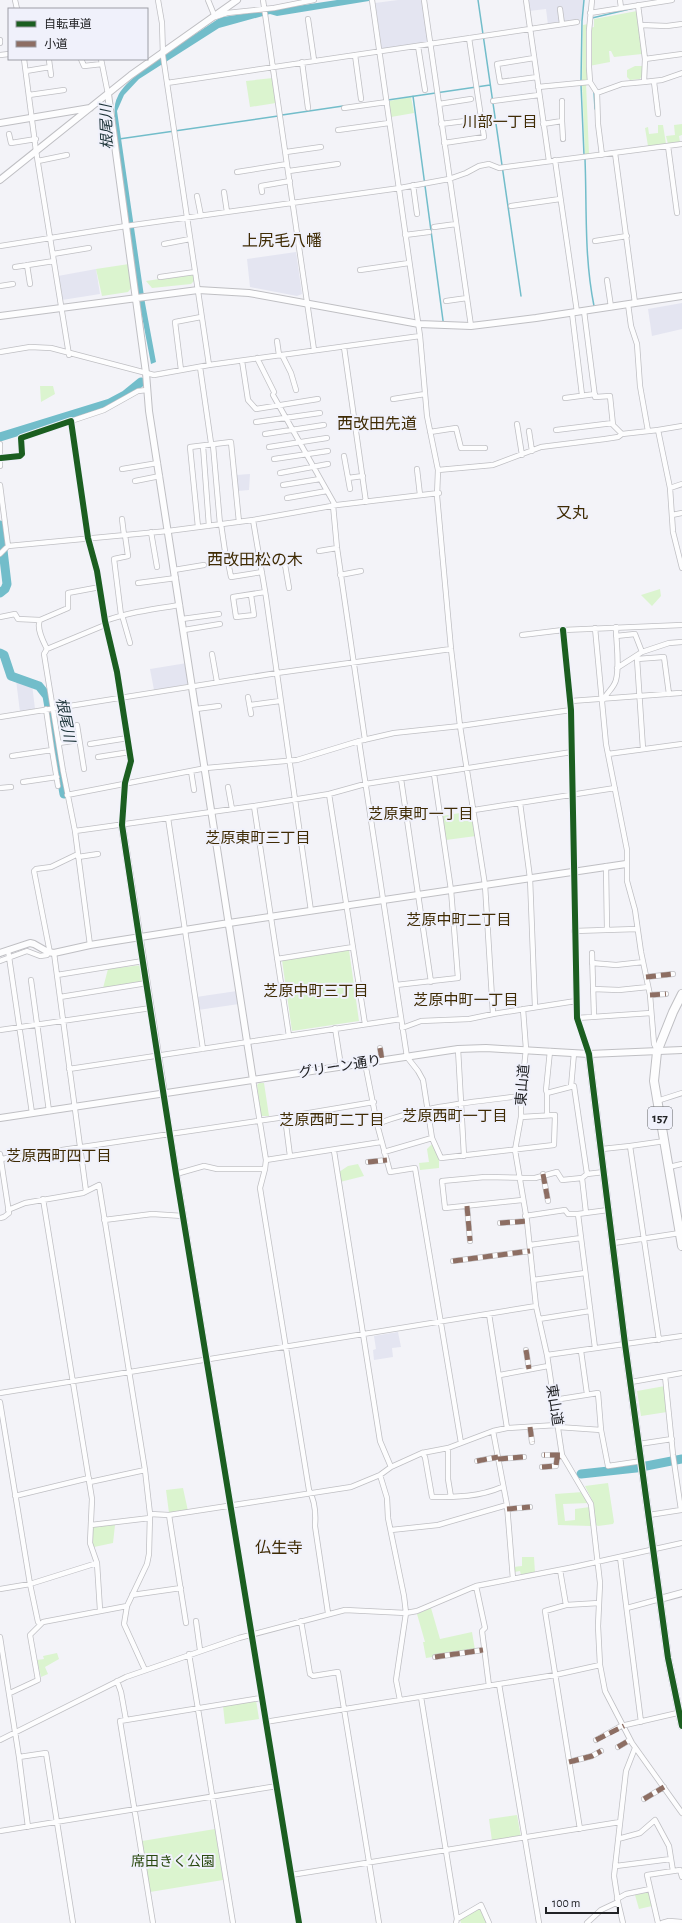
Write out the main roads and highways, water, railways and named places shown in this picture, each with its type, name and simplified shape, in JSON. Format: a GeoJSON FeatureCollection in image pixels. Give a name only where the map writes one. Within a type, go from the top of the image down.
{"type":"FeatureCollection","features":[{"type":"Feature","properties":{"kind":"highway","name":"157"},"geometry":{"type":"LineString","coordinates":[[682,994],[657,1052],[654,1081],[680,1222],[682,1246]]}},
{"type":"Feature","properties":{"kind":"water"},"geometry":{"type":"Polygon","coordinates":[[[337,0],[375,0],[277,16],[270,14],[219,28],[139,79],[124,95],[117,111],[145,303],[156,362],[151,364],[140,306],[115,124],[116,99],[124,87],[148,66],[218,19],[337,0]]]}},
{"type":"Feature","properties":{"kind":"waterway"},"geometry":{"type":"LineString","coordinates":[[478,0],[521,296]]}},
{"type":"Feature","properties":{"kind":"waterway"},"geometry":{"type":"LineString","coordinates":[[581,81],[582,21],[584,0]]}},
{"type":"Feature","properties":{"kind":"waterway"},"geometry":{"type":"LineString","coordinates":[[592,18],[634,8]]}},
{"type":"Feature","properties":{"kind":"waterway"},"geometry":{"type":"LineString","coordinates":[[381,101],[490,85]]}},
{"type":"Feature","properties":{"kind":"waterway"},"geometry":{"type":"LineString","coordinates":[[581,85],[584,155]]}},
{"type":"Feature","properties":{"kind":"waterway"},"geometry":{"type":"LineString","coordinates":[[594,92],[595,109]]}},
{"type":"Feature","properties":{"kind":"waterway"},"geometry":{"type":"LineString","coordinates":[[413,96],[444,328]]}},
{"type":"Feature","properties":{"kind":"waterway"},"geometry":{"type":"LineString","coordinates":[[282,115],[343,106]]}},
{"type":"Feature","properties":{"kind":"waterway"},"geometry":{"type":"LineString","coordinates":[[119,139],[278,116]]}},
{"type":"Feature","properties":{"kind":"waterway"},"geometry":{"type":"LineString","coordinates":[[585,159],[587,251],[594,306]]}},
{"type":"Feature","properties":{"kind":"waterway","name":"根尾川"},"geometry":{"type":"LineString","coordinates":[[0,437],[110,403],[125,395],[141,382]]}},
{"type":"Feature","properties":{"kind":"waterway","name":"根尾川"},"geometry":{"type":"LineString","coordinates":[[0,525],[7,584],[5,589],[0,593]]}},
{"type":"Feature","properties":{"kind":"waterway","name":"根尾川"},"geometry":{"type":"LineString","coordinates":[[0,653],[4,655],[11,676],[39,686],[47,696],[64,794]]}},
{"type":"Feature","properties":{"kind":"waterway"},"geometry":{"type":"LineString","coordinates":[[581,1474],[636,1468],[682,1459]]}},
{"type":"Feature","properties":{"kind":"district","name":"川部一丁目"},"geometry":{"type":"Point","coordinates":[500,122]}},
{"type":"Feature","properties":{"kind":"district","name":"上尻毛八幡"},"geometry":{"type":"Point","coordinates":[282,241]}},
{"type":"Feature","properties":{"kind":"district","name":"西改田先道"},"geometry":{"type":"Point","coordinates":[377,424]}},
{"type":"Feature","properties":{"kind":"district","name":"又丸"},"geometry":{"type":"Point","coordinates":[572,513]}},
{"type":"Feature","properties":{"kind":"district","name":"西改田松の木"},"geometry":{"type":"Point","coordinates":[255,560]}},
{"type":"Feature","properties":{"kind":"district","name":"芝原東町一丁目"},"geometry":{"type":"Point","coordinates":[421,814]}},
{"type":"Feature","properties":{"kind":"district","name":"芝原東町三丁目"},"geometry":{"type":"Point","coordinates":[258,838]}},
{"type":"Feature","properties":{"kind":"district","name":"芝原中町二丁目"},"geometry":{"type":"Point","coordinates":[459,920]}},
{"type":"Feature","properties":{"kind":"district","name":"芝原中町三丁目"},"geometry":{"type":"Point","coordinates":[316,991]}},
{"type":"Feature","properties":{"kind":"district","name":"芝原中町一丁目"},"geometry":{"type":"Point","coordinates":[466,1000]}},
{"type":"Feature","properties":{"kind":"district","name":"芝原西町一丁目"},"geometry":{"type":"Point","coordinates":[455,1116]}},
{"type":"Feature","properties":{"kind":"district","name":"芝原西町二丁目"},"geometry":{"type":"Point","coordinates":[332,1120]}},
{"type":"Feature","properties":{"kind":"district","name":"芝原西町四丁目"},"geometry":{"type":"Point","coordinates":[59,1156]}},
{"type":"Feature","properties":{"kind":"district","name":"仏生寺"},"geometry":{"type":"Point","coordinates":[279,1548]}},
{"type":"Feature","properties":{"kind":"park label","name":"席田きく公園"},"geometry":{"type":"Point","coordinates":[173,1862]}}]}
